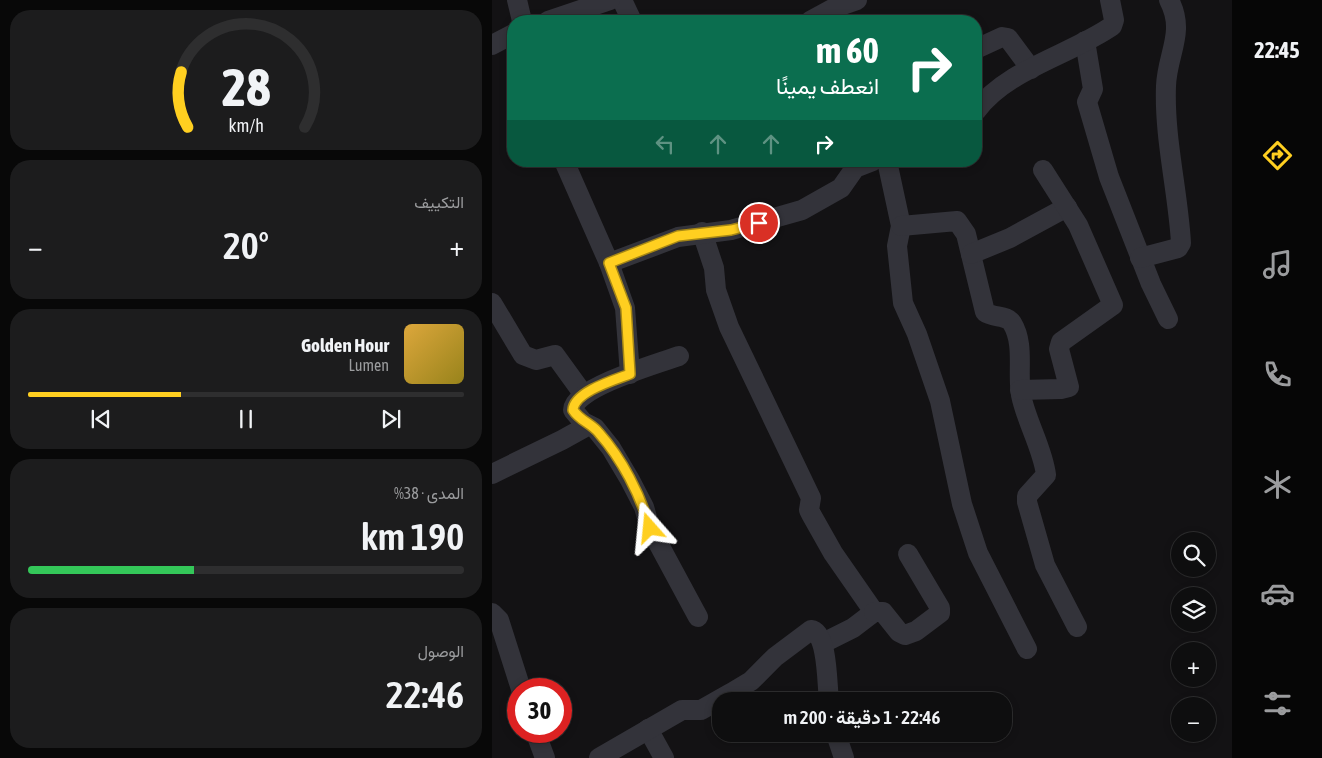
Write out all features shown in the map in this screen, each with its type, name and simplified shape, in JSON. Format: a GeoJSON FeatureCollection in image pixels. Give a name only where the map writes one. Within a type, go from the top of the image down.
{"type":"FeatureCollection","features":[{"type":"Feature","properties":{"kind":"street"},"geometry":{"type":"LineString","coordinates":[[517,0],[521,15]]}},
{"type":"Feature","properties":{"kind":"street"},"geometry":{"type":"LineString","coordinates":[[566,15],[610,0]]}},
{"type":"Feature","properties":{"kind":"street"},"geometry":{"type":"LineString","coordinates":[[622,0],[629,15]]}},
{"type":"Feature","properties":{"kind":"street"},"geometry":{"type":"LineString","coordinates":[[982,105],[990,96],[1031,69],[1114,24],[1110,0]]}},
{"type":"Feature","properties":{"kind":"street"},"geometry":{"type":"LineString","coordinates":[[1140,258],[1178,248],[1181,243],[1166,85],[1177,29],[1176,17],[1168,0]]}},
{"type":"Feature","properties":{"kind":"street"},"geometry":{"type":"LineString","coordinates":[[825,15],[844,7]]}},
{"type":"Feature","properties":{"kind":"street"},"geometry":{"type":"LineString","coordinates":[[492,45],[507,37]]}},
{"type":"Feature","properties":{"kind":"street"},"geometry":{"type":"LineString","coordinates":[[982,46],[1002,37],[1008,38],[1031,69]]}},
{"type":"Feature","properties":{"kind":"street"},"geometry":{"type":"LineString","coordinates":[[1085,41],[1093,89],[1087,102],[1109,177],[1140,258],[1168,319]]}},
{"type":"Feature","properties":{"kind":"street"},"geometry":{"type":"LineString","coordinates":[[567,167],[609,263],[626,308],[630,374]]}},
{"type":"Feature","properties":{"kind":"street"},"geometry":{"type":"LineString","coordinates":[[609,263],[678,236],[731,230],[802,210],[841,188],[854,168],[861,167]]}},
{"type":"Feature","properties":{"kind":"street"},"geometry":{"type":"LineString","coordinates":[[888,167],[901,226],[898,246],[903,303],[917,334],[940,401],[962,504],[978,553],[1027,649]]}},
{"type":"Feature","properties":{"kind":"street"},"geometry":{"type":"LineString","coordinates":[[1020,390],[1061,389],[1068,387],[1059,349],[1061,342],[1113,305],[1078,225],[1043,170]]}},
{"type":"Feature","properties":{"kind":"street"},"geometry":{"type":"LineString","coordinates":[[971,254],[1010,238],[1067,207]]}},
{"type":"Feature","properties":{"kind":"street"},"geometry":{"type":"LineString","coordinates":[[901,226],[957,221],[966,234],[985,312],[1012,321],[1018,337],[1020,390],[1046,475],[1027,496],[1027,502],[1045,565],[1077,627]]}},
{"type":"Feature","properties":{"kind":"street"},"geometry":{"type":"LineString","coordinates":[[702,232],[714,268],[716,290],[729,327],[811,498],[809,510],[832,553],[874,612]]}},
{"type":"Feature","properties":{"kind":"street"},"geometry":{"type":"LineString","coordinates":[[492,303],[523,355],[536,360],[556,355],[584,395]]}},
{"type":"Feature","properties":{"kind":"street"},"geometry":{"type":"LineString","coordinates":[[679,356],[607,382],[575,402],[573,410],[578,417],[595,428],[611,448],[630,480],[644,508],[650,528],[698,617]]}},
{"type":"Feature","properties":{"kind":"street"},"geometry":{"type":"LineString","coordinates":[[492,474],[589,425]]}},
{"type":"Feature","properties":{"kind":"street"},"geometry":{"type":"LineString","coordinates":[[824,643],[853,628],[874,612],[883,612],[899,632],[905,635],[916,631],[940,613],[940,608],[908,554]]}},
{"type":"Feature","properties":{"kind":"street"},"geometry":{"type":"LineString","coordinates":[[492,613],[499,620],[517,678]]}},
{"type":"Feature","properties":{"kind":"street"},"geometry":{"type":"LineString","coordinates":[[599,758],[682,710],[701,710],[738,689],[751,680],[775,657],[811,630],[818,633],[824,643],[828,692]]}},
{"type":"Feature","properties":{"kind":"street"},"geometry":{"type":"LineString","coordinates":[[648,729],[664,758]]}},
{"type":"Feature","properties":{"kind":"street"},"geometry":{"type":"LineString","coordinates":[[838,742],[842,757]]}},
{"type":"Feature","properties":{"kind":"street"},"geometry":{"type":"LineString","coordinates":[[539,743],[545,758]]}},
{"type":"Feature","properties":{"kind":"route"},"geometry":{"type":"LineString","coordinates":[[650,528],[644,508],[611,448],[595,428],[584,422],[573,410],[575,402],[584,395],[607,382],[630,374],[626,339],[626,308],[609,263],[678,236],[731,230],[759,223]]}}]}
